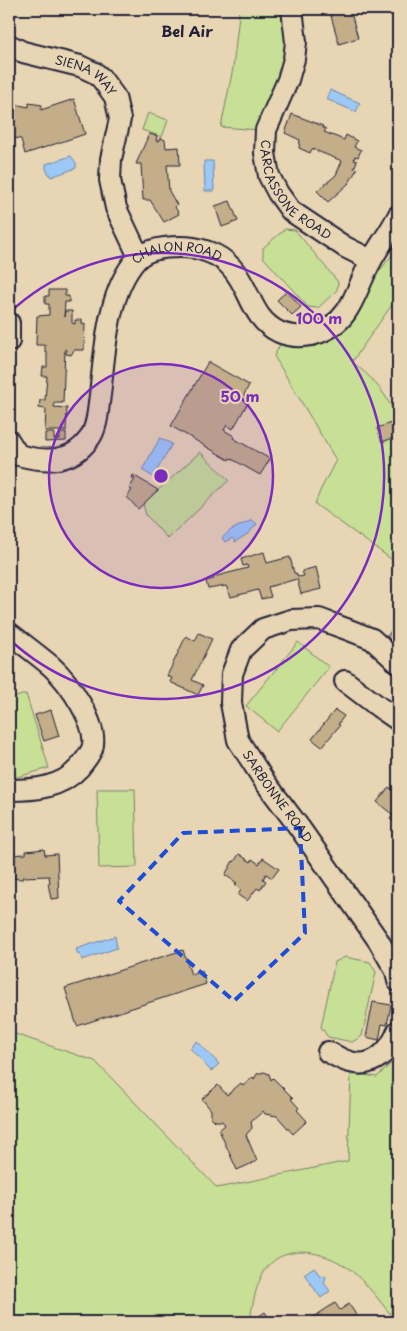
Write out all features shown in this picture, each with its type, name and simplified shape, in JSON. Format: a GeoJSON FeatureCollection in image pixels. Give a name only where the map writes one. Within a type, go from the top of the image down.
{"type":"FeatureCollection","features":[{"type":"Feature","properties":{"kind":"street","name":"CARCASSONE ROAD"},"geometry":{"type":"LineString","coordinates":[[292,9],[296,42],[294,59],[288,80],[266,130],[265,153],[269,176],[278,194],[291,210],[345,247],[371,260]]}},
{"type":"Feature","properties":{"kind":"street","name":"SIENA WAY"},"geometry":{"type":"LineString","coordinates":[[9,45],[23,52],[80,66],[95,73],[101,78],[114,97],[120,120],[111,158],[110,180],[116,208],[139,257]]}},
{"type":"Feature","properties":{"kind":"street","name":"CHALON ROAD"},"geometry":{"type":"LineString","coordinates":[[12,452],[39,460],[61,459],[78,451],[90,438],[97,417],[109,318],[126,273],[139,257],[162,247],[192,247],[214,254],[231,266],[259,316],[269,327],[285,334],[302,337],[319,333],[335,326],[347,312],[371,260],[398,216]]}},
{"type":"Feature","properties":{"kind":"street"},"geometry":{"type":"LineString","coordinates":[[9,323],[9,341]]}},
{"type":"Feature","properties":{"kind":"street","name":"SARBONNE ROAD"},"geometry":{"type":"LineString","coordinates":[[398,663],[372,639],[319,619],[291,620],[263,629],[241,650],[232,674],[232,703],[238,740],[265,782],[378,940],[396,971],[398,981]]}},
{"type":"Feature","properties":{"kind":"street"},"geometry":{"type":"LineString","coordinates":[[9,634],[53,667],[70,687],[85,710],[93,733],[93,748],[75,773],[53,786],[32,790],[9,790]]}},
{"type":"Feature","properties":{"kind":"street"},"geometry":{"type":"LineString","coordinates":[[345,680],[398,720]]}},
{"type":"Feature","properties":{"kind":"street"},"geometry":{"type":"LineString","coordinates":[[328,1052],[350,1063],[365,1064],[380,1058],[393,1043],[398,1031]]}},
{"type":"Feature","properties":{"kind":"highlighted area"},"geometry":{"type":"Polygon","coordinates":[[[300,828],[305,933],[234,1001],[119,901],[183,833],[300,828]]]}},
{"type":"Feature","properties":{"kind":"green space"},"geometry":{"type":"Polygon","coordinates":[[[238,9],[288,9],[285,39],[287,56],[260,130],[221,127],[233,68],[239,15],[238,9]]]}},
{"type":"Feature","properties":{"kind":"green space"},"geometry":{"type":"Polygon","coordinates":[[[148,113],[168,120],[162,137],[142,130],[148,113]]]}},
{"type":"Feature","properties":{"kind":"green space"},"geometry":{"type":"Polygon","coordinates":[[[285,229],[295,230],[338,282],[337,290],[318,308],[308,307],[263,257],[263,248],[285,229]]]}},
{"type":"Feature","properties":{"kind":"green space"},"geometry":{"type":"Polygon","coordinates":[[[398,247],[398,296],[352,362],[379,388],[398,420],[398,564],[315,504],[336,460],[274,356],[285,335],[314,342],[366,289],[398,247]]]}},
{"type":"Feature","properties":{"kind":"green space"},"geometry":{"type":"Polygon","coordinates":[[[200,452],[229,480],[168,539],[146,515],[143,504],[200,452]]]}},
{"type":"Feature","properties":{"kind":"green space"},"geometry":{"type":"Polygon","coordinates":[[[298,642],[329,667],[277,731],[246,706],[298,642]]]}},
{"type":"Feature","properties":{"kind":"green space"},"geometry":{"type":"Polygon","coordinates":[[[26,694],[49,768],[10,779],[9,699],[26,694]]]}},
{"type":"Feature","properties":{"kind":"green space"},"geometry":{"type":"Polygon","coordinates":[[[97,789],[135,789],[137,867],[99,868],[97,789]]]}},
{"type":"Feature","properties":{"kind":"green space"},"geometry":{"type":"Polygon","coordinates":[[[345,957],[370,962],[376,972],[362,1036],[352,1042],[328,1037],[321,1027],[335,962],[345,957]]]}},
{"type":"Feature","properties":{"kind":"green space"},"geometry":{"type":"Polygon","coordinates":[[[9,1032],[95,1061],[217,1188],[348,1161],[351,1073],[377,1077],[398,1057],[398,1322],[352,1271],[334,1260],[312,1253],[301,1252],[279,1257],[262,1274],[251,1314],[257,1322],[9,1322],[9,1032]]]}},
{"type":"Feature","properties":{"kind":"water"},"geometry":{"type":"Polygon","coordinates":[[[330,90],[360,103],[356,112],[326,99],[330,90]]]}},
{"type":"Feature","properties":{"kind":"water"},"geometry":{"type":"Polygon","coordinates":[[[71,156],[76,163],[76,168],[51,177],[46,169],[46,164],[71,156]]]}},
{"type":"Feature","properties":{"kind":"water"},"geometry":{"type":"Polygon","coordinates":[[[204,161],[213,161],[214,191],[205,191],[204,161]]]}},
{"type":"Feature","properties":{"kind":"water"},"geometry":{"type":"Polygon","coordinates":[[[160,438],[172,444],[153,477],[142,470],[160,438]]]}},
{"type":"Feature","properties":{"kind":"water"},"geometry":{"type":"Polygon","coordinates":[[[252,520],[257,524],[249,533],[235,542],[233,538],[225,542],[222,538],[231,530],[252,520]]]}},
{"type":"Feature","properties":{"kind":"water"},"geometry":{"type":"Polygon","coordinates":[[[115,936],[117,948],[82,960],[80,954],[78,955],[76,949],[115,936]]]}},
{"type":"Feature","properties":{"kind":"water"},"geometry":{"type":"Polygon","coordinates":[[[197,1041],[219,1064],[211,1071],[190,1048],[197,1041]]]}},
{"type":"Feature","properties":{"kind":"water"},"geometry":{"type":"Polygon","coordinates":[[[314,1267],[320,1276],[326,1277],[324,1283],[330,1291],[321,1298],[304,1274],[314,1267]]]}},
{"type":"Feature","properties":{"kind":"building"},"geometry":{"type":"Polygon","coordinates":[[[329,9],[350,9],[358,38],[339,44],[329,9]]]}},
{"type":"Feature","properties":{"kind":"building"},"geometry":{"type":"Polygon","coordinates":[[[74,99],[85,134],[25,154],[21,139],[9,137],[9,103],[29,107],[29,103],[42,105],[41,110],[74,99]]]}},
{"type":"Feature","properties":{"kind":"building"},"geometry":{"type":"Polygon","coordinates":[[[292,114],[323,126],[326,129],[324,132],[344,140],[346,135],[357,141],[354,147],[361,150],[358,157],[355,156],[354,160],[357,161],[354,168],[357,169],[349,183],[328,202],[317,191],[336,175],[342,161],[312,149],[310,153],[299,148],[300,140],[285,133],[292,114]]]}},
{"type":"Feature","properties":{"kind":"building"},"geometry":{"type":"Polygon","coordinates":[[[149,134],[157,136],[156,141],[159,141],[161,138],[165,140],[166,148],[179,147],[180,165],[167,165],[169,191],[177,205],[175,207],[179,214],[164,222],[150,200],[143,200],[141,164],[136,164],[149,134]]]}},
{"type":"Feature","properties":{"kind":"building"},"geometry":{"type":"Polygon","coordinates":[[[230,201],[238,221],[222,227],[215,206],[230,201]]]}},
{"type":"Feature","properties":{"kind":"building"},"geometry":{"type":"Polygon","coordinates":[[[49,290],[65,290],[65,296],[69,296],[69,302],[65,302],[64,317],[65,311],[72,311],[72,323],[75,324],[75,320],[82,320],[82,324],[85,324],[84,350],[74,350],[71,355],[66,354],[65,349],[63,403],[54,403],[54,407],[67,408],[66,431],[45,431],[46,409],[39,408],[40,400],[45,400],[47,376],[42,376],[43,367],[47,367],[47,352],[45,352],[45,345],[36,345],[37,316],[49,315],[49,304],[45,304],[45,296],[49,296],[49,290]]]}},
{"type":"Feature","properties":{"kind":"building"},"geometry":{"type":"Polygon","coordinates":[[[287,291],[301,307],[292,315],[277,300],[287,291]]]}},
{"type":"Feature","properties":{"kind":"building"},"geometry":{"type":"Polygon","coordinates":[[[208,362],[249,385],[244,395],[250,399],[233,429],[227,425],[224,430],[234,436],[233,438],[270,459],[260,475],[230,458],[229,460],[171,426],[208,362]]]}},
{"type":"Feature","properties":{"kind":"building"},"geometry":{"type":"Polygon","coordinates":[[[391,423],[396,437],[382,442],[377,428],[391,423]]]}},
{"type":"Feature","properties":{"kind":"building"},"geometry":{"type":"Polygon","coordinates":[[[45,433],[54,433],[54,439],[60,439],[60,433],[66,433],[66,441],[45,442],[45,433]]]}},
{"type":"Feature","properties":{"kind":"building"},"geometry":{"type":"Polygon","coordinates":[[[133,475],[158,490],[138,509],[127,497],[132,490],[129,489],[135,479],[132,478],[133,475]]]}},
{"type":"Feature","properties":{"kind":"building"},"geometry":{"type":"Polygon","coordinates":[[[264,552],[267,563],[290,557],[294,573],[298,577],[304,576],[302,571],[316,567],[321,589],[301,594],[297,579],[268,587],[271,597],[261,599],[258,590],[231,597],[226,586],[208,589],[206,581],[214,579],[213,577],[248,568],[247,565],[243,566],[241,559],[264,552]]]}},
{"type":"Feature","properties":{"kind":"building"},"geometry":{"type":"Polygon","coordinates":[[[398,620],[398,646],[387,637],[398,620]]]}},
{"type":"Feature","properties":{"kind":"building"},"geometry":{"type":"Polygon","coordinates":[[[199,633],[212,639],[192,680],[203,685],[198,695],[170,682],[172,678],[167,676],[186,636],[195,641],[199,633]]]}},
{"type":"Feature","properties":{"kind":"building"},"geometry":{"type":"Polygon","coordinates":[[[51,710],[59,736],[44,741],[35,715],[51,710]]]}},
{"type":"Feature","properties":{"kind":"building"},"geometry":{"type":"Polygon","coordinates":[[[335,710],[344,716],[338,724],[340,725],[322,747],[312,739],[335,710]]]}},
{"type":"Feature","properties":{"kind":"building"},"geometry":{"type":"Polygon","coordinates":[[[389,787],[398,795],[398,825],[390,819],[393,815],[377,802],[389,787]]]}},
{"type":"Feature","properties":{"kind":"building"},"geometry":{"type":"Polygon","coordinates":[[[44,849],[45,855],[57,854],[59,898],[51,899],[48,883],[50,883],[49,876],[23,877],[23,879],[10,878],[9,882],[9,855],[26,854],[26,851],[44,849]]]}},
{"type":"Feature","properties":{"kind":"building"},"geometry":{"type":"Polygon","coordinates":[[[239,854],[251,862],[252,859],[259,864],[263,858],[279,869],[272,878],[266,874],[263,879],[266,881],[260,890],[257,888],[247,901],[238,895],[241,890],[235,885],[237,883],[225,875],[239,854]]]}},
{"type":"Feature","properties":{"kind":"building"},"geometry":{"type":"Polygon","coordinates":[[[183,950],[191,975],[202,971],[206,984],[77,1026],[65,988],[183,950]]]}},
{"type":"Feature","properties":{"kind":"building"},"geometry":{"type":"Polygon","coordinates":[[[373,1002],[391,1005],[387,1025],[382,1024],[379,1040],[366,1037],[373,1002]]]}},
{"type":"Feature","properties":{"kind":"building"},"geometry":{"type":"Polygon","coordinates":[[[264,1072],[269,1074],[271,1080],[273,1078],[293,1098],[291,1099],[299,1108],[297,1110],[307,1121],[293,1134],[277,1116],[265,1114],[263,1111],[251,1122],[252,1128],[246,1135],[257,1161],[237,1170],[219,1130],[225,1125],[222,1121],[215,1121],[211,1117],[211,1110],[202,1099],[218,1085],[227,1095],[241,1083],[243,1086],[253,1077],[254,1079],[257,1074],[264,1072]]]}},
{"type":"Feature","properties":{"kind":"building"},"geometry":{"type":"Polygon","coordinates":[[[335,1303],[340,1310],[349,1304],[360,1321],[364,1318],[367,1322],[306,1322],[335,1303]]]}},
{"type":"Feature","properties":{"kind":"building"},"geometry":{"type":"Polygon","coordinates":[[[265,1312],[270,1320],[263,1322],[259,1316],[265,1312]]]}},
{"type":"Feature","properties":{"kind":"district","name":"Bel Air"},"geometry":{"type":"Point","coordinates":[187,32]}}]}
